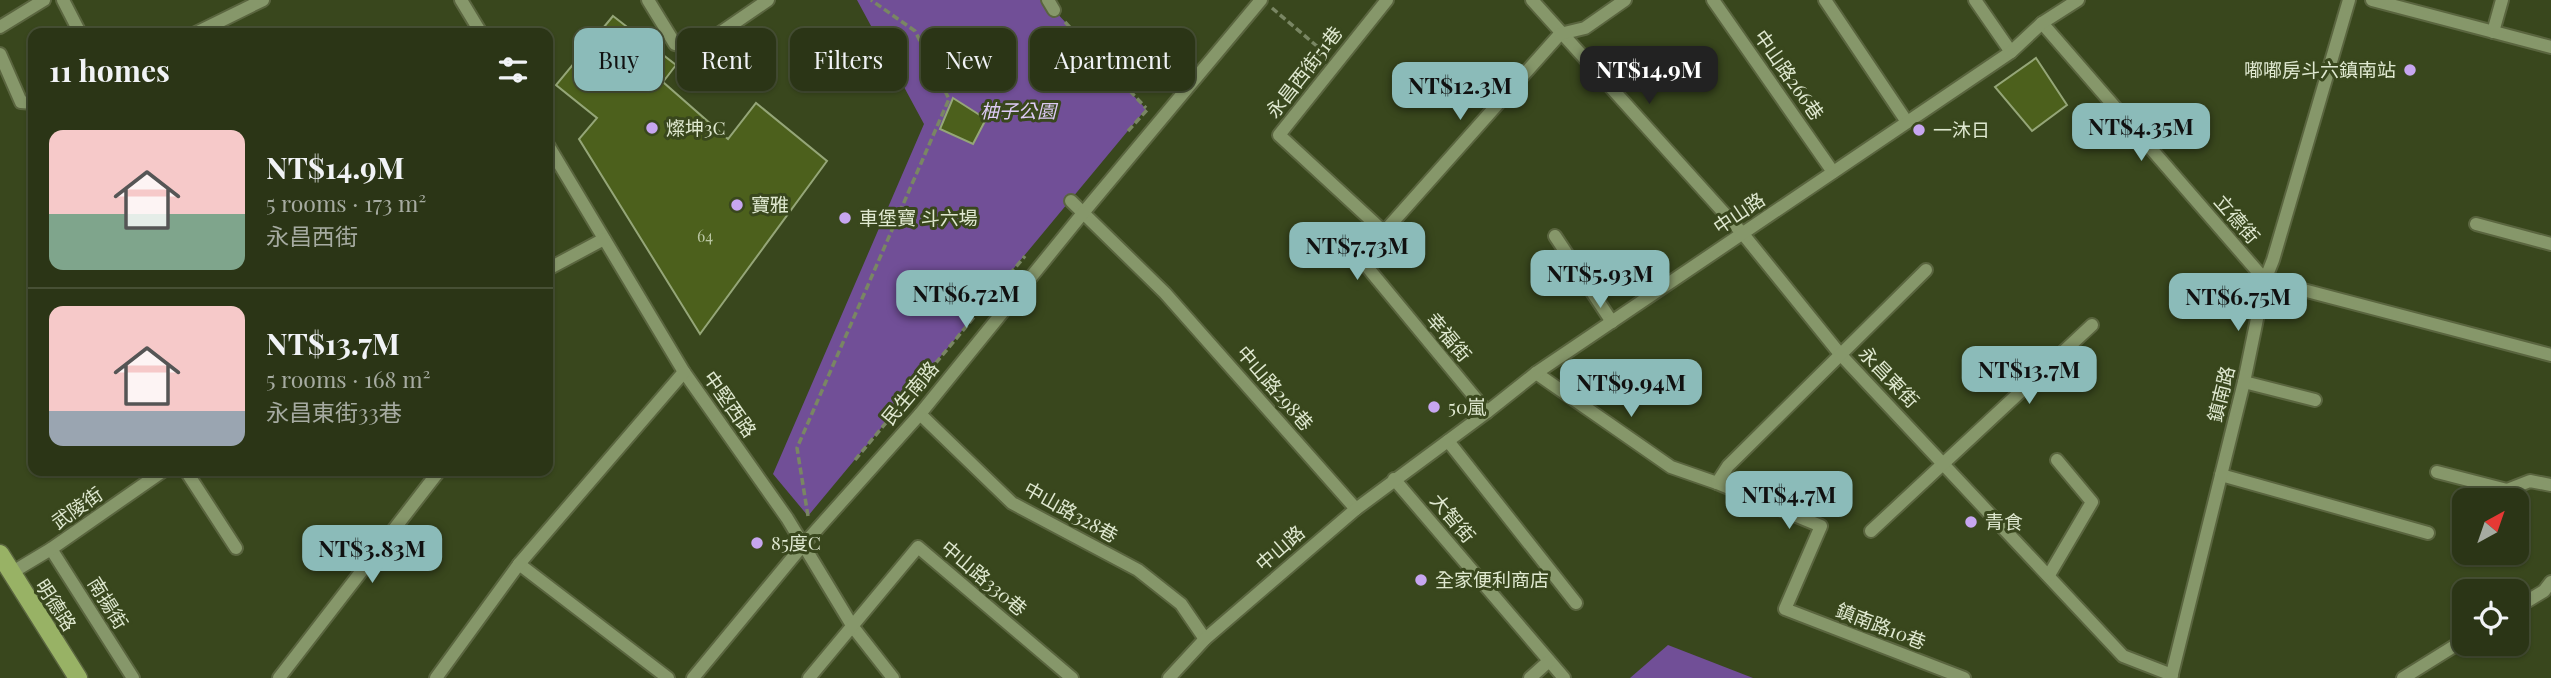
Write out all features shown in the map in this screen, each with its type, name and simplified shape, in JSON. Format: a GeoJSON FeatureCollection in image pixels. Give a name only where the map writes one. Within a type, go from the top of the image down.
{"type":"FeatureCollection","features":[{"type":"Feature","properties":{"kind":"main road","name":"明德路"},"geometry":{"type":"LineString","coordinates":[[0,554],[78,678]]}},
{"type":"Feature","properties":{"kind":"street"},"geometry":{"type":"LineString","coordinates":[[0,27],[44,0]]}},
{"type":"Feature","properties":{"kind":"street"},"geometry":{"type":"LineString","coordinates":[[63,0],[77,28]]}},
{"type":"Feature","properties":{"kind":"street"},"geometry":{"type":"LineString","coordinates":[[206,28],[263,0]]}},
{"type":"Feature","properties":{"kind":"street"},"geometry":{"type":"LineString","coordinates":[[461,0],[478,28]]}},
{"type":"Feature","properties":{"kind":"street"},"geometry":{"type":"LineString","coordinates":[[648,0],[676,44],[698,48],[768,0]]}},
{"type":"Feature","properties":{"kind":"street","name":"民生南路"},"geometry":{"type":"LineString","coordinates":[[693,678],[803,545],[920,414],[1261,0]]}},
{"type":"Feature","properties":{"kind":"street","name":"永昌西街51巷"},"geometry":{"type":"LineString","coordinates":[[1384,232],[1279,135],[1387,0]]}},
{"type":"Feature","properties":{"kind":"street","name":"永昌東街"},"geometry":{"type":"LineString","coordinates":[[1532,0],[1743,234],[1840,354],[2123,656],[2171,676]]}},
{"type":"Feature","properties":{"kind":"street"},"geometry":{"type":"LineString","coordinates":[[1384,232],[1560,34],[1585,28],[1626,0]]}},
{"type":"Feature","properties":{"kind":"street","name":"中山路266巷"},"geometry":{"type":"LineString","coordinates":[[1713,0],[1833,172]]}},
{"type":"Feature","properties":{"kind":"street"},"geometry":{"type":"LineString","coordinates":[[1825,0],[1907,122]]}},
{"type":"Feature","properties":{"kind":"street"},"geometry":{"type":"LineString","coordinates":[[1975,0],[2011,52]]}},
{"type":"Feature","properties":{"kind":"street","name":"中山路"},"geometry":{"type":"LineString","coordinates":[[1169,678],[1205,639],[1356,509],[1536,373],[2011,52],[2042,23],[2078,0]]}},
{"type":"Feature","properties":{"kind":"street","name":"鎮南路"},"geometry":{"type":"LineString","coordinates":[[2171,676],[2244,382],[2265,280],[2349,0]]}},
{"type":"Feature","properties":{"kind":"street"},"geometry":{"type":"LineString","coordinates":[[2372,0],[2551,47]]}},
{"type":"Feature","properties":{"kind":"street"},"geometry":{"type":"LineString","coordinates":[[2493,32],[2502,0]]}},
{"type":"Feature","properties":{"kind":"street","name":"立德街"},"geometry":{"type":"LineString","coordinates":[[2042,23],[2265,280]]}},
{"type":"Feature","properties":{"kind":"street"},"geometry":{"type":"LineString","coordinates":[[0,54],[21,102],[28,103]]}},
{"type":"Feature","properties":{"kind":"street","name":"中堅西路"},"geometry":{"type":"LineString","coordinates":[[553,153],[684,373],[787,518],[853,628],[893,678]]}},
{"type":"Feature","properties":{"kind":"street","name":"中山路298巷"},"geometry":{"type":"LineString","coordinates":[[1071,201],[1165,293],[1356,509]]}},
{"type":"Feature","properties":{"kind":"street"},"geometry":{"type":"LineString","coordinates":[[2476,224],[2551,244]]}},
{"type":"Feature","properties":{"kind":"street","name":"幸福街"},"geometry":{"type":"LineString","coordinates":[[1384,232],[1363,262],[1487,412]]}},
{"type":"Feature","properties":{"kind":"street"},"geometry":{"type":"LineString","coordinates":[[1555,236],[1612,322]]}},
{"type":"Feature","properties":{"kind":"street"},"geometry":{"type":"LineString","coordinates":[[553,265],[604,239]]}},
{"type":"Feature","properties":{"kind":"street"},"geometry":{"type":"LineString","coordinates":[[1536,373],[1671,467],[1717,483],[1728,466],[1926,270]]}},
{"type":"Feature","properties":{"kind":"street"},"geometry":{"type":"LineString","coordinates":[[2265,280],[2551,355]]}},
{"type":"Feature","properties":{"kind":"street"},"geometry":{"type":"LineString","coordinates":[[1871,531],[1943,461],[2092,325]]}},
{"type":"Feature","properties":{"kind":"street"},"geometry":{"type":"LineString","coordinates":[[436,678],[519,564],[684,373]]}},
{"type":"Feature","properties":{"kind":"street"},"geometry":{"type":"LineString","coordinates":[[2244,382],[2315,400]]}},
{"type":"Feature","properties":{"kind":"street","name":"中山路328巷"},"geometry":{"type":"LineString","coordinates":[[920,414],[1012,503],[1138,570],[1181,604],[1205,639]]}},
{"type":"Feature","properties":{"kind":"street"},"geometry":{"type":"LineString","coordinates":[[1448,441],[1576,603]]}},
{"type":"Feature","properties":{"kind":"street"},"geometry":{"type":"LineString","coordinates":[[2049,575],[2092,502],[2057,460]]}},
{"type":"Feature","properties":{"kind":"street"},"geometry":{"type":"LineString","coordinates":[[2437,472],[2507,489],[2530,481],[2551,485]]}},
{"type":"Feature","properties":{"kind":"street"},"geometry":{"type":"LineString","coordinates":[[2221,475],[2428,533]]}},
{"type":"Feature","properties":{"kind":"street","name":"武陵街"},"geometry":{"type":"LineString","coordinates":[[11,573],[51,549],[156,476]]}},
{"type":"Feature","properties":{"kind":"street"},"geometry":{"type":"LineString","coordinates":[[189,476],[236,548]]}},
{"type":"Feature","properties":{"kind":"street"},"geometry":{"type":"LineString","coordinates":[[279,678],[435,476]]}},
{"type":"Feature","properties":{"kind":"street","name":"大智街"},"geometry":{"type":"LineString","coordinates":[[1394,479],[1564,678]]}},
{"type":"Feature","properties":{"kind":"street","name":"鎮南路10巷"},"geometry":{"type":"LineString","coordinates":[[1717,483],[1821,526],[1785,609],[1964,678]]}},
{"type":"Feature","properties":{"kind":"street","name":"中山路330巷"},"geometry":{"type":"LineString","coordinates":[[853,628],[918,547],[1072,678]]}},
{"type":"Feature","properties":{"kind":"street","name":"南揚街"},"geometry":{"type":"LineString","coordinates":[[51,549],[133,678]]}},
{"type":"Feature","properties":{"kind":"street"},"geometry":{"type":"LineString","coordinates":[[519,564],[668,678]]}},
{"type":"Feature","properties":{"kind":"street"},"geometry":{"type":"LineString","coordinates":[[2529,601],[2549,590]]}},
{"type":"Feature","properties":{"kind":"street"},"geometry":{"type":"LineString","coordinates":[[809,678],[853,628]]}},
{"type":"Feature","properties":{"kind":"street"},"geometry":{"type":"LineString","coordinates":[[2403,678],[2452,647]]}},
{"type":"Feature","properties":{"kind":"street"},"geometry":{"type":"LineString","coordinates":[[1530,678],[1549,661]]}},
{"type":"Feature","properties":{"kind":"path"},"geometry":{"type":"LineString","coordinates":[[817,506],[808,516],[797,448],[949,99],[915,31],[871,0]]}},
{"type":"Feature","properties":{"kind":"path"},"geometry":{"type":"LineString","coordinates":[[1261,0],[1335,62]]}},
{"type":"Feature","properties":{"kind":"path"},"geometry":{"type":"LineString","coordinates":[[1051,5],[1159,121]]}},
{"type":"Feature","properties":{"kind":"path"},"geometry":{"type":"LineString","coordinates":[[1121,139],[1146,109]]}},
{"type":"Feature","properties":{"kind":"path"},"geometry":{"type":"LineString","coordinates":[[852,464],[1027,253]]}},
{"type":"Feature","properties":{"kind":"green space","name":"柚子公園"},"geometry":{"type":"Polygon","coordinates":[[[857,0],[1048,0],[1071,28],[1030,28],[1030,91],[1129,91],[1146,109],[808,516],[773,474],[924,124],[906,91],[907,28],[872,28],[857,0]]]}},
{"type":"Feature","properties":{"kind":"green space"},"geometry":{"type":"Polygon","coordinates":[[[1668,645],[1753,678],[1630,678],[1668,645]]]}},
{"type":"Feature","properties":{"kind":"building"},"geometry":{"type":"Polygon","coordinates":[[[613,16],[628,28],[603,28],[613,16]]]}},
{"type":"Feature","properties":{"kind":"building"},"geometry":{"type":"Polygon","coordinates":[[[663,55],[676,65],[663,82],[663,55]]]}},
{"type":"Feature","properties":{"kind":"building"},"geometry":{"type":"Polygon","coordinates":[[[2036,58],[2067,105],[2032,131],[1995,87],[2036,58]]]}},
{"type":"Feature","properties":{"kind":"building"},"geometry":{"type":"Polygon","coordinates":[[[574,63],[574,91],[663,91],[663,82],[728,139],[756,103],[827,161],[700,334],[579,139],[597,118],[556,85],[574,63]]]}},
{"type":"Feature","properties":{"kind":"building"},"geometry":{"type":"Polygon","coordinates":[[[953,98],[986,119],[973,144],[940,129],[953,98]]]}},
{"type":"Feature","properties":{"kind":"place","name":"嘟嘟房斗六鎮南站"},"geometry":{"type":"Point","coordinates":[2410,70]}},
{"type":"Feature","properties":{"kind":"place","name":"燦坤3C"},"geometry":{"type":"Point","coordinates":[652,128]}},
{"type":"Feature","properties":{"kind":"place","name":"一沐日"},"geometry":{"type":"Point","coordinates":[1919,130]}},
{"type":"Feature","properties":{"kind":"place","name":"寶雅"},"geometry":{"type":"Point","coordinates":[737,205]}},
{"type":"Feature","properties":{"kind":"place","name":"車堡寶 斗六場"},"geometry":{"type":"Point","coordinates":[845,218]}},
{"type":"Feature","properties":{"kind":"place","name":"50嵐"},"geometry":{"type":"Point","coordinates":[1434,407]}},
{"type":"Feature","properties":{"kind":"place","name":"青食"},"geometry":{"type":"Point","coordinates":[1971,522]}},
{"type":"Feature","properties":{"kind":"place","name":"85度C"},"geometry":{"type":"Point","coordinates":[757,543]}},
{"type":"Feature","properties":{"kind":"place","name":"全家便利商店"},"geometry":{"type":"Point","coordinates":[1421,580]}}]}
